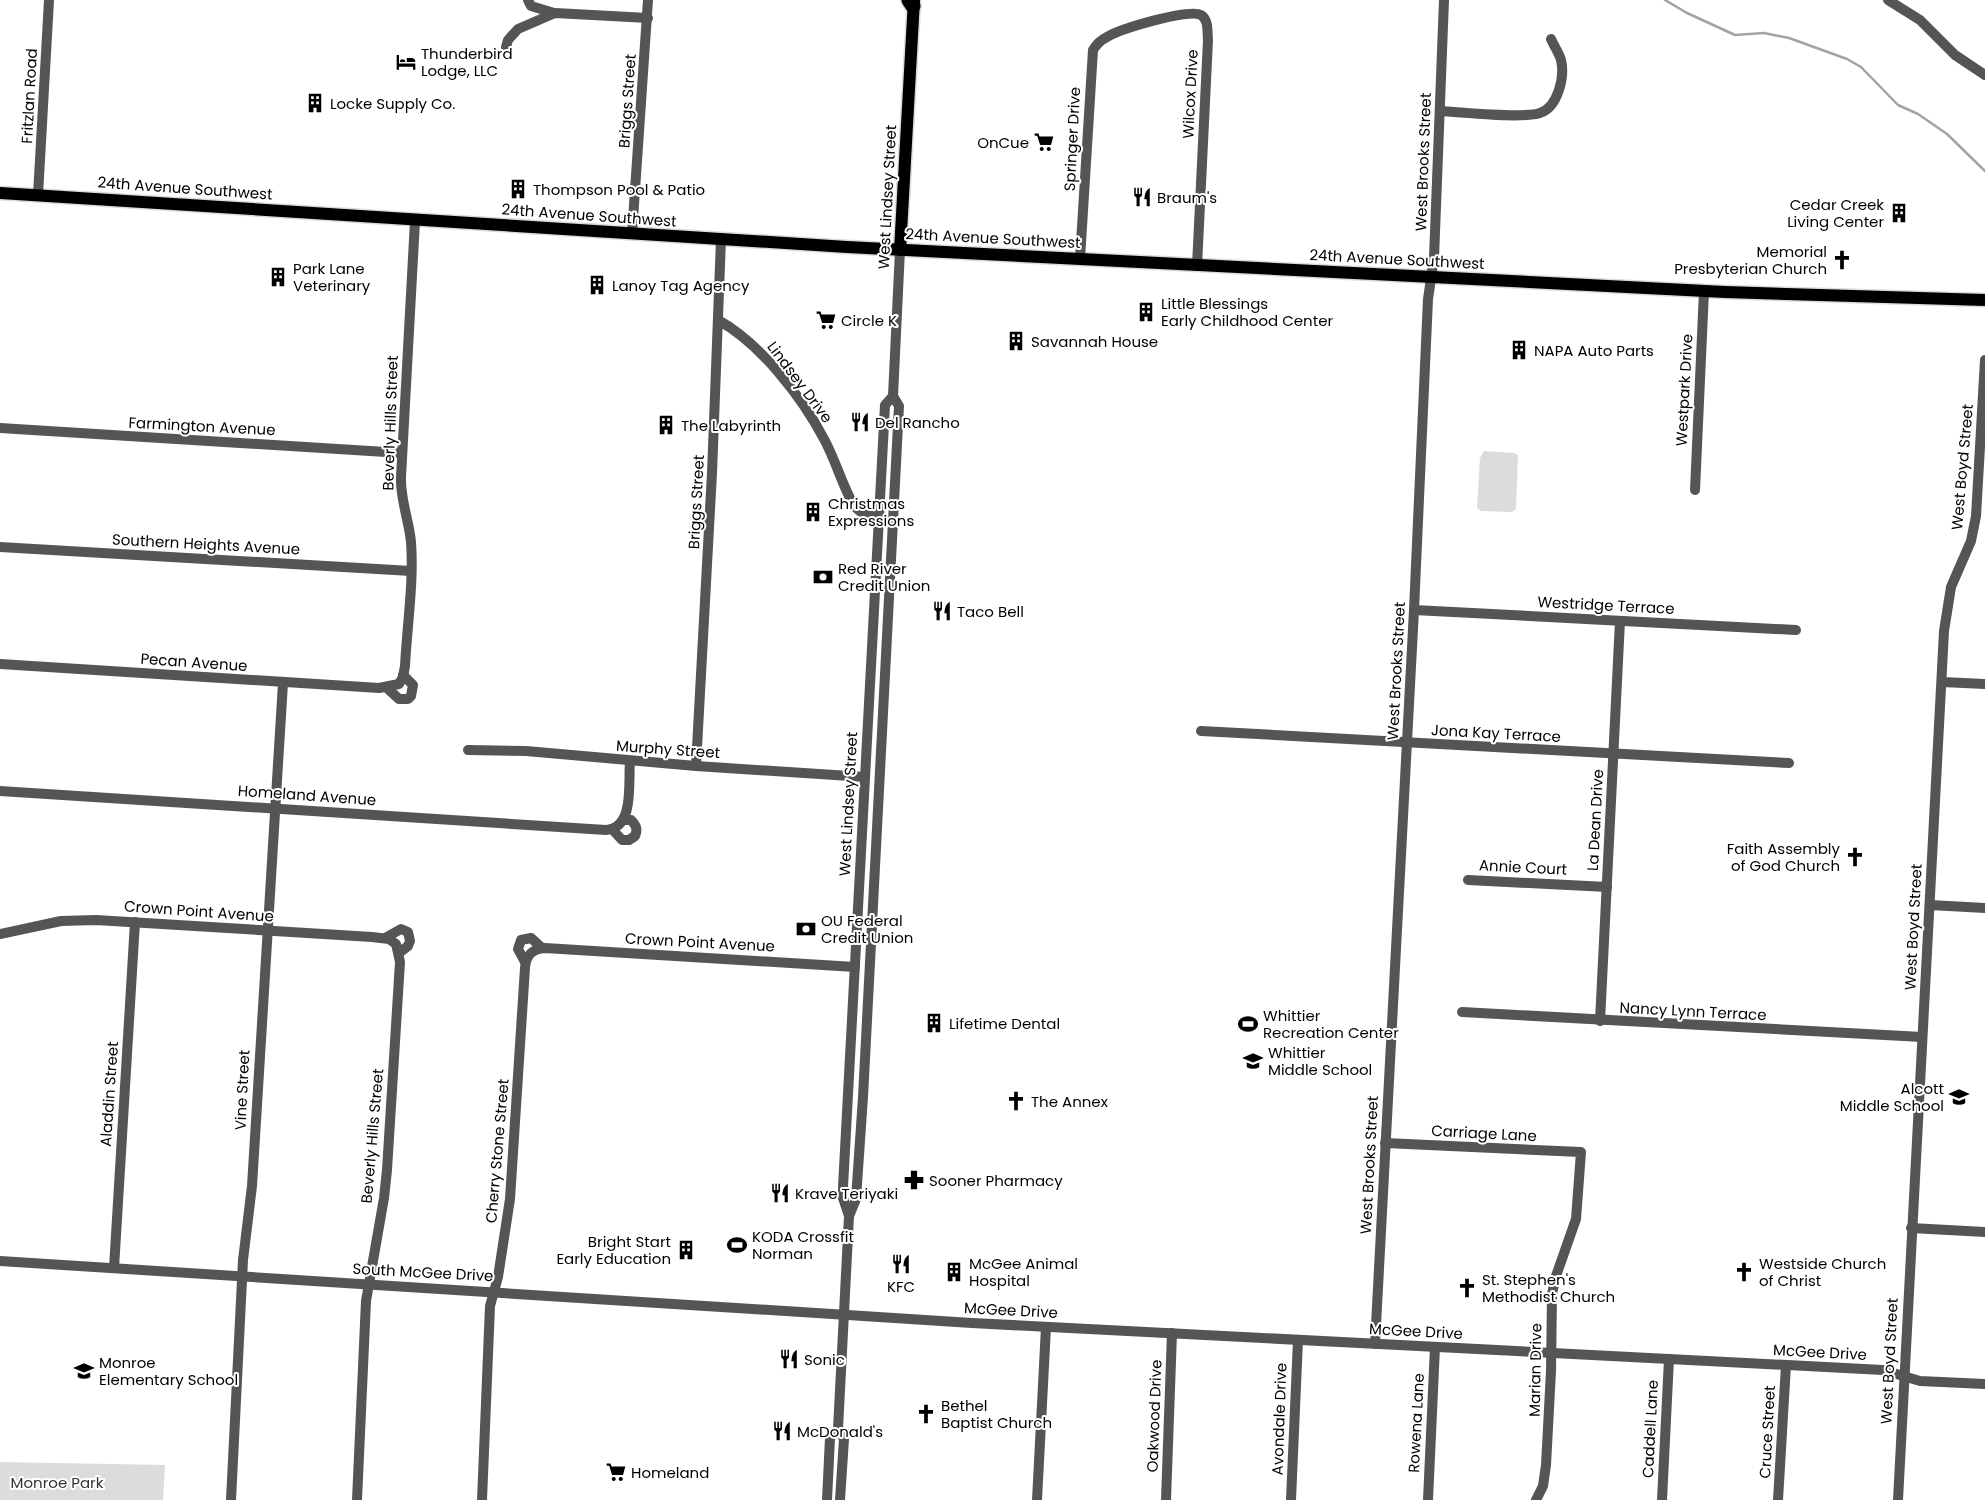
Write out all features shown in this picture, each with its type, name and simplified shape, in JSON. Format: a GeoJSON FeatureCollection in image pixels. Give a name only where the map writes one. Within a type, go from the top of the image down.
{"type":"FeatureCollection","features":[{"type":"Feature","properties":{"kind":"main road","name":"West Lindsey Street"},"geometry":{"type":"LineString","coordinates":[[900,250],[912,2]]}},
{"type":"Feature","properties":{"kind":"main road","name":"24th Avenue Southwest"},"geometry":{"type":"LineString","coordinates":[[0,192],[415,221],[900,250],[1704,291],[1985,300]]}},
{"type":"Feature","properties":{"kind":"street","name":"Fritzlan Road"},"geometry":{"type":"LineString","coordinates":[[38,195],[49,0]]}},
{"type":"Feature","properties":{"kind":"street"},"geometry":{"type":"LineString","coordinates":[[528,0],[532,6],[555,13],[648,18]]}},
{"type":"Feature","properties":{"kind":"street","name":"Briggs Street"},"geometry":{"type":"LineString","coordinates":[[632,234],[648,0]]}},
{"type":"Feature","properties":{"kind":"street","name":"West Brooks Street"},"geometry":{"type":"LineString","coordinates":[[1375,1344],[1414,610],[1426,338],[1432,277],[1444,0]]}},
{"type":"Feature","properties":{"kind":"street"},"geometry":{"type":"LineString","coordinates":[[1890,1],[1926,25],[1955,55],[1985,75]]}},
{"type":"Feature","properties":{"kind":"street","name":"Wilcox Drive"},"geometry":{"type":"LineString","coordinates":[[1115,33],[1188,12],[1200,14],[1206,21],[1208,40],[1196,266]]}},
{"type":"Feature","properties":{"kind":"street"},"geometry":{"type":"LineString","coordinates":[[506,47],[508,40],[518,29],[555,13]]}},
{"type":"Feature","properties":{"kind":"street","name":"Springer Drive"},"geometry":{"type":"LineString","coordinates":[[1080,259],[1091,55],[1097,44],[1115,33]]}},
{"type":"Feature","properties":{"kind":"street"},"geometry":{"type":"LineString","coordinates":[[1440,111],[1530,114],[1547,110],[1557,98],[1561,69],[1561,61],[1551,39]]}},
{"type":"Feature","properties":{"kind":"street","name":"Beverly Hills Street"},"geometry":{"type":"LineString","coordinates":[[401,680],[411,571],[411,543],[400,487],[415,221]]}},
{"type":"Feature","properties":{"kind":"street","name":"Briggs Street"},"geometry":{"type":"LineString","coordinates":[[696,766],[713,463],[721,239]]}},
{"type":"Feature","properties":{"kind":"street","name":"West Lindsey Street"},"geometry":{"type":"LineString","coordinates":[[840,1500],[844,1439],[838,1430],[849,1216],[856,1199],[899,406],[893,396],[900,250]]}},
{"type":"Feature","properties":{"kind":"street","name":"Westpark Drive"},"geometry":{"type":"LineString","coordinates":[[1694,490],[1704,291]]}},
{"type":"Feature","properties":{"kind":"street","name":"Lindsey Drive"},"geometry":{"type":"LineString","coordinates":[[718,320],[749,341],[794,394],[825,440],[854,506],[862,513],[893,522]]}},
{"type":"Feature","properties":{"kind":"street","name":"West Boyd Street"},"geometry":{"type":"LineString","coordinates":[[1898,1500],[1911,1228],[1948,599],[1955,575],[1971,541],[1976,516],[1985,360]]}},
{"type":"Feature","properties":{"kind":"street","name":"West Lindsey Street"},"geometry":{"type":"LineString","coordinates":[[849,1216],[843,1198],[881,480],[886,405],[893,396]]}},
{"type":"Feature","properties":{"kind":"street","name":"Farmington Avenue"},"geometry":{"type":"LineString","coordinates":[[0,428],[402,453]]}},
{"type":"Feature","properties":{"kind":"street"},"geometry":{"type":"LineString","coordinates":[[881,480],[895,481]]}},
{"type":"Feature","properties":{"kind":"street","name":"Southern Heights Avenue"},"geometry":{"type":"LineString","coordinates":[[0,547],[411,571]]}},
{"type":"Feature","properties":{"kind":"street","name":"Westridge Terrace"},"geometry":{"type":"LineString","coordinates":[[1414,610],[1796,630]]}},
{"type":"Feature","properties":{"kind":"street","name":"La Dean Drive"},"geometry":{"type":"LineString","coordinates":[[1600,1021],[1620,621]]}},
{"type":"Feature","properties":{"kind":"street","name":"Pecan Avenue"},"geometry":{"type":"LineString","coordinates":[[0,664],[387,688],[401,680],[412,685],[411,696],[408,699],[399,699],[387,688]]}},
{"type":"Feature","properties":{"kind":"street","name":"Vine Street"},"geometry":{"type":"LineString","coordinates":[[231,1500],[242,1276],[252,1186],[283,682]]}},
{"type":"Feature","properties":{"kind":"street"},"geometry":{"type":"LineString","coordinates":[[1942,682],[1985,684]]}},
{"type":"Feature","properties":{"kind":"street","name":"Jona Kay Terrace"},"geometry":{"type":"LineString","coordinates":[[1201,732],[1789,763]]}},
{"type":"Feature","properties":{"kind":"street"},"geometry":{"type":"LineString","coordinates":[[867,746],[881,747]]}},
{"type":"Feature","properties":{"kind":"street","name":"Murphy Street"},"geometry":{"type":"LineString","coordinates":[[468,750],[526,751],[865,781],[879,786]]}},
{"type":"Feature","properties":{"kind":"street"},"geometry":{"type":"LineString","coordinates":[[612,829],[624,820],[630,761]]}},
{"type":"Feature","properties":{"kind":"street","name":"Homeland Avenue"},"geometry":{"type":"LineString","coordinates":[[0,791],[612,829],[622,840],[629,840],[635,836],[636,827],[631,820],[624,820]]}},
{"type":"Feature","properties":{"kind":"street","name":"Annie Court"},"geometry":{"type":"LineString","coordinates":[[1468,880],[1606,887]]}},
{"type":"Feature","properties":{"kind":"street"},"geometry":{"type":"LineString","coordinates":[[1930,905],[1985,908]]}},
{"type":"Feature","properties":{"kind":"street","name":"Crown Point Avenue"},"geometry":{"type":"LineString","coordinates":[[0,934],[61,921],[135,922],[385,938],[398,948]]}},
{"type":"Feature","properties":{"kind":"street","name":"Aladdin Street"},"geometry":{"type":"LineString","coordinates":[[114,1268],[135,922]]}},
{"type":"Feature","properties":{"kind":"street","name":"Beverly Hills Street"},"geometry":{"type":"LineString","coordinates":[[357,1500],[368,1284],[386,1186],[398,948],[408,946],[410,941],[408,932],[401,929],[385,938]]}},
{"type":"Feature","properties":{"kind":"street","name":"Crown Point Avenue"},"geometry":{"type":"LineString","coordinates":[[528,958],[518,949],[521,940],[531,938],[542,948],[855,968]]}},
{"type":"Feature","properties":{"kind":"street"},"geometry":{"type":"LineString","coordinates":[[528,958],[535,949],[542,948]]}},
{"type":"Feature","properties":{"kind":"street","name":"Cherry Stone Street"},"geometry":{"type":"LineString","coordinates":[[482,1500],[490,1306],[510,1199],[528,958]]}},
{"type":"Feature","properties":{"kind":"street","name":"Nancy Lynn Terrace"},"geometry":{"type":"LineString","coordinates":[[1462,1012],[1922,1037]]}},
{"type":"Feature","properties":{"kind":"street"},"geometry":{"type":"LineString","coordinates":[[851,1046],[865,1046]]}},
{"type":"Feature","properties":{"kind":"street"},"geometry":{"type":"LineString","coordinates":[[849,1081],[863,1082]]}},
{"type":"Feature","properties":{"kind":"street","name":"Carriage Lane"},"geometry":{"type":"LineString","coordinates":[[1385,1143],[1581,1152]]}},
{"type":"Feature","properties":{"kind":"street","name":"Marian Drive"},"geometry":{"type":"LineString","coordinates":[[1536,1500],[1543,1486],[1546,1465],[1554,1284],[1576,1219],[1581,1152]]}},
{"type":"Feature","properties":{"kind":"street"},"geometry":{"type":"LineString","coordinates":[[1911,1228],[1985,1232]]}},
{"type":"Feature","properties":{"kind":"street","name":"South McGee Drive"},"geometry":{"type":"LineString","coordinates":[[0,1261],[844,1314]]}},
{"type":"Feature","properties":{"kind":"street","name":"McGee Drive"},"geometry":{"type":"LineString","coordinates":[[844,1314],[1046,1327],[1883,1370],[1920,1381],[1985,1384]]}},
{"type":"Feature","properties":{"kind":"street"},"geometry":{"type":"LineString","coordinates":[[1037,1500],[1046,1327]]}},
{"type":"Feature","properties":{"kind":"street","name":"Oakwood Drive"},"geometry":{"type":"LineString","coordinates":[[1166,1500],[1172,1333]]}},
{"type":"Feature","properties":{"kind":"street","name":"Avondale Drive"},"geometry":{"type":"LineString","coordinates":[[1291,1500],[1298,1340]]}},
{"type":"Feature","properties":{"kind":"street","name":"Rowena Lane"},"geometry":{"type":"LineString","coordinates":[[1428,1500],[1435,1347]]}},
{"type":"Feature","properties":{"kind":"street","name":"Caddell Lane"},"geometry":{"type":"LineString","coordinates":[[1662,1500],[1669,1359]]}},
{"type":"Feature","properties":{"kind":"street","name":"Cruce Street"},"geometry":{"type":"LineString","coordinates":[[1778,1500],[1786,1365]]}},
{"type":"Feature","properties":{"kind":"street","name":"West Lindsey Street"},"geometry":{"type":"LineString","coordinates":[[827,1500],[830,1438],[838,1430]]}},
{"type":"Feature","properties":{"kind":"green space"},"geometry":{"type":"Polygon","coordinates":[[[1484,451],[1514,453],[1518,455],[1516,509],[1512,512],[1481,511],[1477,508],[1480,458],[1484,451]]]}},
{"type":"Feature","properties":{"kind":"green space","name":"Monroe Park"},"geometry":{"type":"Polygon","coordinates":[[[0,1462],[165,1465],[163,1500],[0,1500],[0,1462]]]}},
{"type":"Feature","properties":{"kind":"waterway"},"geometry":{"type":"LineString","coordinates":[[1665,0],[1687,13],[1735,35],[1764,33],[1789,38],[1847,59],[1861,67],[1898,105],[1918,114],[1947,134],[1985,171]]}},
{"type":"Feature","properties":{"kind":"place","name":"Thunderbird Lodge, LLC"},"geometry":{"type":"Point","coordinates":[406,62]}},
{"type":"Feature","properties":{"kind":"place","name":"Locke Supply Co."},"geometry":{"type":"Point","coordinates":[315,103]}},
{"type":"Feature","properties":{"kind":"place","name":"OnCue"},"geometry":{"type":"Point","coordinates":[1044,142]}},
{"type":"Feature","properties":{"kind":"place","name":"Thompson Pool & Patio"},"geometry":{"type":"Point","coordinates":[518,189]}},
{"type":"Feature","properties":{"kind":"place","name":"Braum's"},"geometry":{"type":"Point","coordinates":[1142,197]}},
{"type":"Feature","properties":{"kind":"place","name":"Cedar Creek Living Center"},"geometry":{"type":"Point","coordinates":[1899,213]}},
{"type":"Feature","properties":{"kind":"place","name":"Memorial Presbyterian Church"},"geometry":{"type":"Point","coordinates":[1842,260]}},
{"type":"Feature","properties":{"kind":"place","name":"Park Lane Veterinary"},"geometry":{"type":"Point","coordinates":[278,277]}},
{"type":"Feature","properties":{"kind":"place","name":"Lanoy Tag Agency"},"geometry":{"type":"Point","coordinates":[597,285]}},
{"type":"Feature","properties":{"kind":"place","name":"Little Blessings Early Childhood Center"},"geometry":{"type":"Point","coordinates":[1146,312]}},
{"type":"Feature","properties":{"kind":"place","name":"Circle K"},"geometry":{"type":"Point","coordinates":[826,320]}},
{"type":"Feature","properties":{"kind":"place","name":"Savannah House"},"geometry":{"type":"Point","coordinates":[1016,341]}},
{"type":"Feature","properties":{"kind":"place","name":"NAPA Auto Parts"},"geometry":{"type":"Point","coordinates":[1519,350]}},
{"type":"Feature","properties":{"kind":"place","name":"Del Rancho"},"geometry":{"type":"Point","coordinates":[860,422]}},
{"type":"Feature","properties":{"kind":"place","name":"The Labyrinth"},"geometry":{"type":"Point","coordinates":[666,425]}},
{"type":"Feature","properties":{"kind":"place","name":"Christmas Expressions"},"geometry":{"type":"Point","coordinates":[813,512]}},
{"type":"Feature","properties":{"kind":"place","name":"Red River Credit Union"},"geometry":{"type":"Point","coordinates":[823,577]}},
{"type":"Feature","properties":{"kind":"place","name":"Taco Bell"},"geometry":{"type":"Point","coordinates":[942,611]}},
{"type":"Feature","properties":{"kind":"place","name":"Faith Assembly of God Church"},"geometry":{"type":"Point","coordinates":[1855,857]}},
{"type":"Feature","properties":{"kind":"place","name":"OU Federal Credit Union"},"geometry":{"type":"Point","coordinates":[806,929]}},
{"type":"Feature","properties":{"kind":"place","name":"Lifetime Dental"},"geometry":{"type":"Point","coordinates":[934,1023]}},
{"type":"Feature","properties":{"kind":"place","name":"Whittier Recreation Center"},"geometry":{"type":"Point","coordinates":[1248,1024]}},
{"type":"Feature","properties":{"kind":"place","name":"Whittier Middle School"},"geometry":{"type":"Point","coordinates":[1253,1061]}},
{"type":"Feature","properties":{"kind":"place","name":"Alcott Middle School"},"geometry":{"type":"Point","coordinates":[1959,1097]}},
{"type":"Feature","properties":{"kind":"place","name":"The Annex"},"geometry":{"type":"Point","coordinates":[1016,1101]}},
{"type":"Feature","properties":{"kind":"place","name":"Sooner Pharmacy"},"geometry":{"type":"Point","coordinates":[914,1180]}},
{"type":"Feature","properties":{"kind":"place","name":"Krave Teriyaki"},"geometry":{"type":"Point","coordinates":[780,1193]}},
{"type":"Feature","properties":{"kind":"place","name":"KODA Crossfit Norman"},"geometry":{"type":"Point","coordinates":[737,1245]}},
{"type":"Feature","properties":{"kind":"place","name":"Bright Start Early Education"},"geometry":{"type":"Point","coordinates":[686,1250]}},
{"type":"Feature","properties":{"kind":"place","name":"KFC"},"geometry":{"type":"Point","coordinates":[901,1264]}},
{"type":"Feature","properties":{"kind":"place","name":"McGee Animal Hospital"},"geometry":{"type":"Point","coordinates":[954,1272]}},
{"type":"Feature","properties":{"kind":"place","name":"Westside Church of Christ"},"geometry":{"type":"Point","coordinates":[1744,1272]}},
{"type":"Feature","properties":{"kind":"place","name":"St. Stephen's Methodist Church"},"geometry":{"type":"Point","coordinates":[1467,1288]}},
{"type":"Feature","properties":{"kind":"place","name":"Sonic"},"geometry":{"type":"Point","coordinates":[789,1359]}},
{"type":"Feature","properties":{"kind":"place","name":"Monroe Elementary School"},"geometry":{"type":"Point","coordinates":[84,1371]}},
{"type":"Feature","properties":{"kind":"place","name":"Bethel Baptist Church"},"geometry":{"type":"Point","coordinates":[926,1414]}},
{"type":"Feature","properties":{"kind":"place","name":"McDonald's"},"geometry":{"type":"Point","coordinates":[782,1431]}},
{"type":"Feature","properties":{"kind":"place","name":"Homeland"},"geometry":{"type":"Point","coordinates":[616,1472]}}]}
